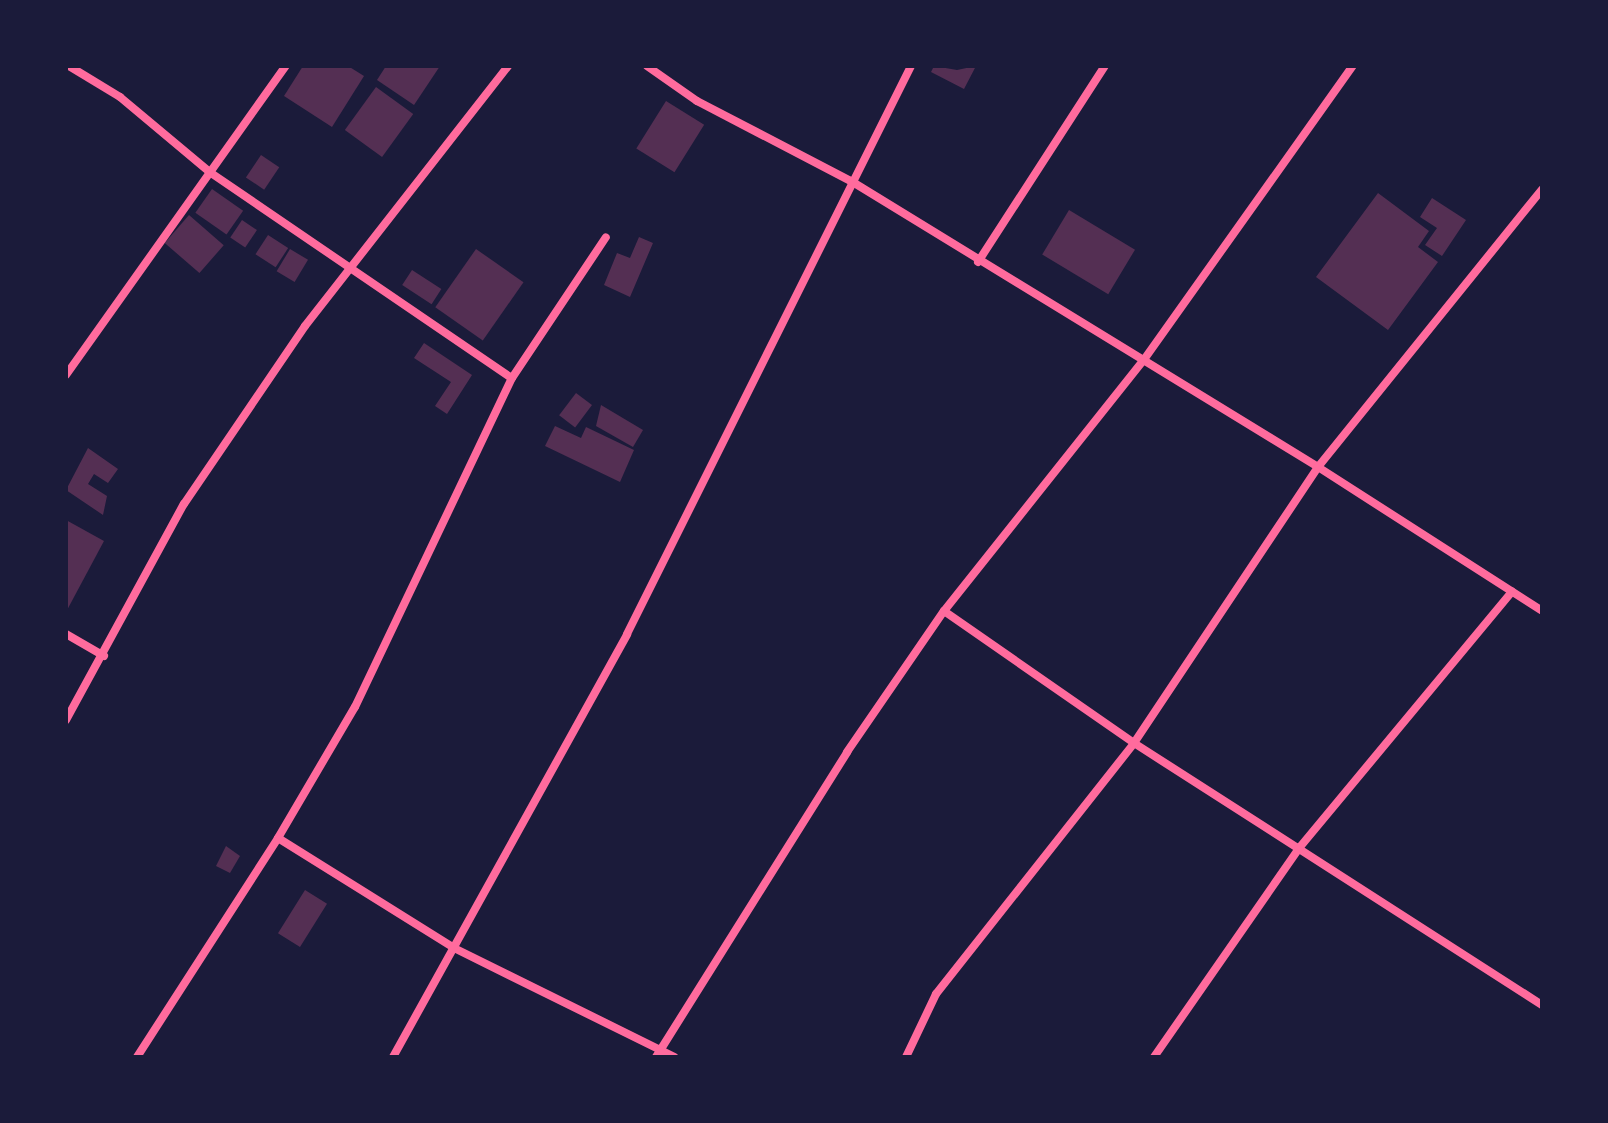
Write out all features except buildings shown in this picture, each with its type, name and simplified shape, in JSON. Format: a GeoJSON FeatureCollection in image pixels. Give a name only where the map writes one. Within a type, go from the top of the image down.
{"type":"FeatureCollection","features":[{"type":"Feature","properties":{"kind":"street"},"geometry":{"type":"LineString","coordinates":[[69,66],[120,97],[211,173],[512,378]]}},
{"type":"Feature","properties":{"kind":"street"},"geometry":{"type":"LineString","coordinates":[[66,375],[286,66]]}},
{"type":"Feature","properties":{"kind":"street"},"geometry":{"type":"LineString","coordinates":[[66,720],[104,656],[184,504],[347,268],[508,66]]}},
{"type":"Feature","properties":{"kind":"street"},"geometry":{"type":"LineString","coordinates":[[647,66],[697,101],[851,181],[978,262],[1318,467],[1542,611]]}},
{"type":"Feature","properties":{"kind":"street"},"geometry":{"type":"LineString","coordinates":[[393,1057],[627,634],[911,66]]}},
{"type":"Feature","properties":{"kind":"street"},"geometry":{"type":"LineString","coordinates":[[978,262],[1105,66]]}},
{"type":"Feature","properties":{"kind":"street"},"geometry":{"type":"LineString","coordinates":[[658,1054],[847,752],[944,611],[1143,361],[1353,66]]}},
{"type":"Feature","properties":{"kind":"street"},"geometry":{"type":"LineString","coordinates":[[906,1057],[936,994],[1134,743],[1318,467],[1542,189]]}},
{"type":"Feature","properties":{"kind":"street"},"geometry":{"type":"LineString","coordinates":[[137,1057],[278,838],[355,707],[512,378],[606,237]]}},
{"type":"Feature","properties":{"kind":"street"},"geometry":{"type":"LineString","coordinates":[[1154,1057],[1300,847],[1512,592]]}},
{"type":"Feature","properties":{"kind":"street"},"geometry":{"type":"LineString","coordinates":[[944,611],[1134,743],[1542,1005]]}},
{"type":"Feature","properties":{"kind":"street"},"geometry":{"type":"LineString","coordinates":[[66,634],[104,656]]}},
{"type":"Feature","properties":{"kind":"street"},"geometry":{"type":"LineString","coordinates":[[278,838],[454,948],[658,1054],[675,1057]]}}]}
